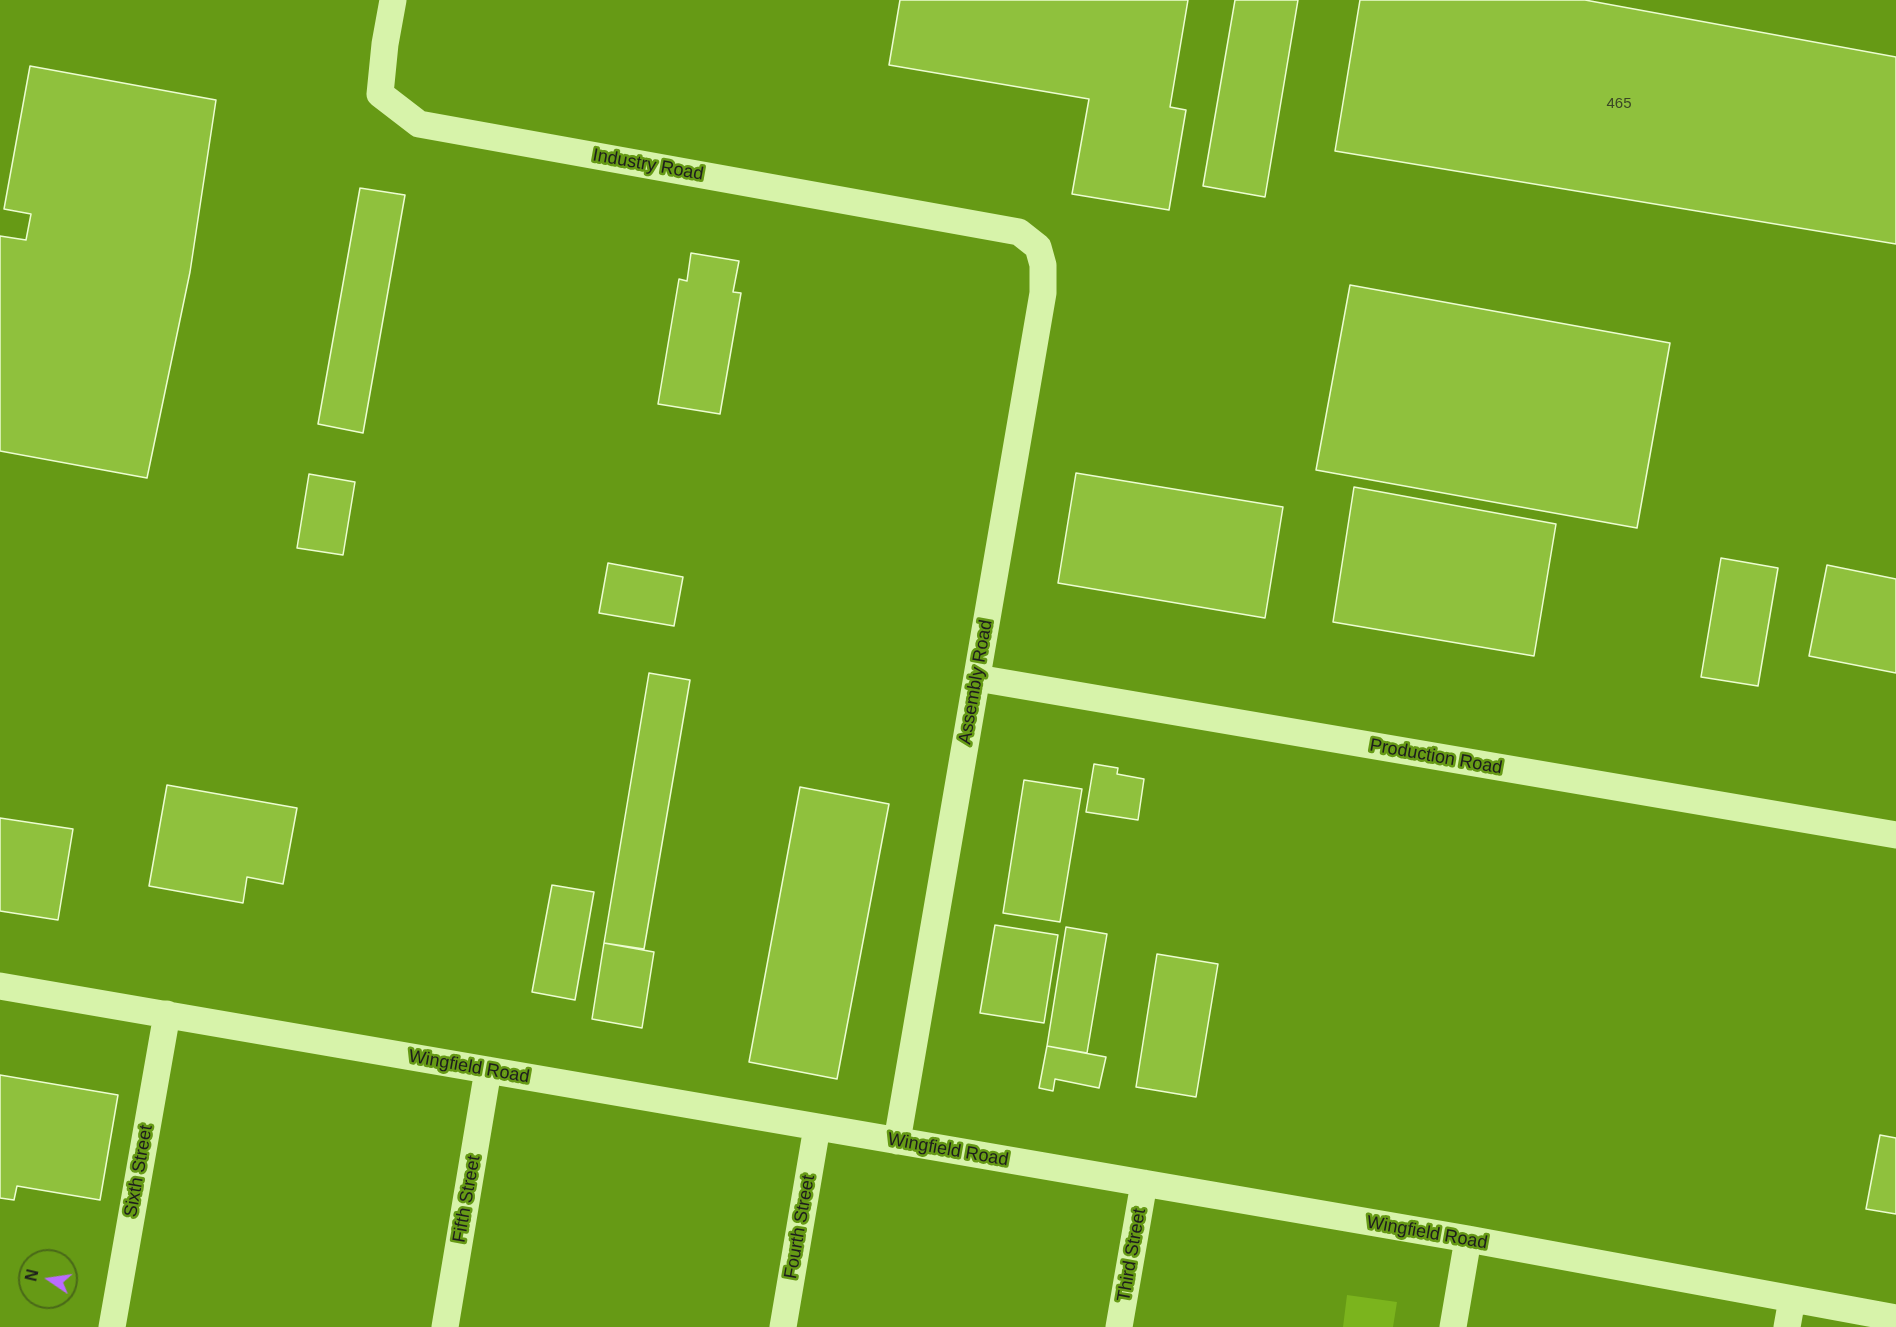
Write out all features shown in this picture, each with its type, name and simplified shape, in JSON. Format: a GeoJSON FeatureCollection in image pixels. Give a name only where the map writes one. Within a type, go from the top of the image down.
{"type":"FeatureCollection","features":[{"type":"Feature","properties":{"kind":"street","name":"Industry Road"},"geometry":{"type":"LineString","coordinates":[[393,0],[385,44],[380,94],[419,124],[1019,232]]}},
{"type":"Feature","properties":{"kind":"street","name":"Assembly Road"},"geometry":{"type":"LineString","coordinates":[[897,1141],[1043,292],[1043,266],[1038,246],[1019,232]]}},
{"type":"Feature","properties":{"kind":"street","name":"Production Road"},"geometry":{"type":"LineString","coordinates":[[977,678],[1896,836]]}},
{"type":"Feature","properties":{"kind":"street","name":"Wingfield Road"},"geometry":{"type":"LineString","coordinates":[[0,986],[1468,1239],[1896,1318]]}},
{"type":"Feature","properties":{"kind":"street","name":"Sixth Street"},"geometry":{"type":"LineString","coordinates":[[112,1327],[167,1014]]}},
{"type":"Feature","properties":{"kind":"street","name":"Fifth Street"},"geometry":{"type":"LineString","coordinates":[[445,1327],[488,1070]]}},
{"type":"Feature","properties":{"kind":"street","name":"Fourth Street"},"geometry":{"type":"LineString","coordinates":[[783,1327],[817,1127]]}},
{"type":"Feature","properties":{"kind":"street","name":"Third Street"},"geometry":{"type":"LineString","coordinates":[[1119,1327],[1144,1183]]}},
{"type":"Feature","properties":{"kind":"street"},"geometry":{"type":"LineString","coordinates":[[1453,1327],[1468,1239]]}},
{"type":"Feature","properties":{"kind":"street"},"geometry":{"type":"LineString","coordinates":[[1787,1327],[1792,1299]]}},
{"type":"Feature","properties":{"kind":"green space"},"geometry":{"type":"Polygon","coordinates":[[[1347,1295],[1397,1302],[1393,1327],[1343,1327],[1347,1295]]]}},
{"type":"Feature","properties":{"kind":"building"},"geometry":{"type":"Polygon","coordinates":[[[900,0],[1188,0],[1170,107],[1186,110],[1169,210],[1072,194],[1089,99],[889,65],[900,0]]]}},
{"type":"Feature","properties":{"kind":"building"},"geometry":{"type":"Polygon","coordinates":[[[1235,0],[1298,0],[1265,197],[1203,186],[1235,0]]]}},
{"type":"Feature","properties":{"kind":"building"},"geometry":{"type":"Polygon","coordinates":[[[1360,0],[1585,0],[1896,57],[1896,244],[1335,151],[1360,0]]]}},
{"type":"Feature","properties":{"kind":"building"},"geometry":{"type":"Polygon","coordinates":[[[30,66],[216,100],[190,272],[147,478],[0,451],[0,236],[26,240],[31,214],[4,209],[30,66]]]}},
{"type":"Feature","properties":{"kind":"building"},"geometry":{"type":"Polygon","coordinates":[[[360,188],[405,195],[363,433],[318,424],[360,188]]]}},
{"type":"Feature","properties":{"kind":"building"},"geometry":{"type":"Polygon","coordinates":[[[691,253],[739,261],[733,292],[741,293],[720,414],[658,404],[679,279],[687,281],[691,253]]]}},
{"type":"Feature","properties":{"kind":"building"},"geometry":{"type":"Polygon","coordinates":[[[1350,285],[1670,343],[1637,528],[1316,470],[1350,285]]]}},
{"type":"Feature","properties":{"kind":"building"},"geometry":{"type":"Polygon","coordinates":[[[1076,473],[1283,507],[1265,618],[1058,583],[1076,473]]]}},
{"type":"Feature","properties":{"kind":"building"},"geometry":{"type":"Polygon","coordinates":[[[309,474],[355,482],[343,555],[297,548],[309,474]]]}},
{"type":"Feature","properties":{"kind":"building"},"geometry":{"type":"Polygon","coordinates":[[[1354,487],[1556,524],[1534,656],[1333,622],[1354,487]]]}},
{"type":"Feature","properties":{"kind":"building"},"geometry":{"type":"Polygon","coordinates":[[[1721,558],[1778,568],[1758,686],[1701,677],[1721,558]]]}},
{"type":"Feature","properties":{"kind":"building"},"geometry":{"type":"Polygon","coordinates":[[[608,563],[683,577],[674,626],[599,613],[608,563]]]}},
{"type":"Feature","properties":{"kind":"building"},"geometry":{"type":"Polygon","coordinates":[[[1827,565],[1896,579],[1896,673],[1809,656],[1827,565]]]}},
{"type":"Feature","properties":{"kind":"building"},"geometry":{"type":"Polygon","coordinates":[[[649,673],[690,680],[644,949],[604,943],[649,673]]]}},
{"type":"Feature","properties":{"kind":"building"},"geometry":{"type":"Polygon","coordinates":[[[1094,764],[1118,768],[1117,774],[1144,779],[1138,820],[1086,812],[1094,764]]]}},
{"type":"Feature","properties":{"kind":"building"},"geometry":{"type":"Polygon","coordinates":[[[1024,780],[1082,789],[1060,922],[1003,913],[1024,780]]]}},
{"type":"Feature","properties":{"kind":"building"},"geometry":{"type":"Polygon","coordinates":[[[167,785],[297,808],[283,884],[247,877],[243,903],[149,886],[167,785]]]}},
{"type":"Feature","properties":{"kind":"building"},"geometry":{"type":"Polygon","coordinates":[[[800,787],[889,804],[837,1079],[749,1062],[800,787]]]}},
{"type":"Feature","properties":{"kind":"building"},"geometry":{"type":"Polygon","coordinates":[[[0,818],[73,829],[58,920],[0,911],[0,818]]]}},
{"type":"Feature","properties":{"kind":"building"},"geometry":{"type":"Polygon","coordinates":[[[552,885],[594,892],[575,1000],[532,992],[552,885]]]}},
{"type":"Feature","properties":{"kind":"building"},"geometry":{"type":"Polygon","coordinates":[[[995,925],[1058,935],[1044,1023],[980,1013],[995,925]]]}},
{"type":"Feature","properties":{"kind":"building"},"geometry":{"type":"Polygon","coordinates":[[[1066,927],[1107,934],[1087,1053],[1047,1046],[1066,927]]]}},
{"type":"Feature","properties":{"kind":"building"},"geometry":{"type":"Polygon","coordinates":[[[604,943],[654,952],[642,1028],[592,1019],[604,943]]]}},
{"type":"Feature","properties":{"kind":"building"},"geometry":{"type":"Polygon","coordinates":[[[1157,954],[1218,964],[1196,1097],[1136,1087],[1157,954]]]}},
{"type":"Feature","properties":{"kind":"building"},"geometry":{"type":"Polygon","coordinates":[[[1047,1046],[1106,1057],[1099,1088],[1055,1079],[1053,1091],[1039,1088],[1047,1046]]]}},
{"type":"Feature","properties":{"kind":"building"},"geometry":{"type":"Polygon","coordinates":[[[0,1075],[118,1095],[100,1200],[17,1186],[14,1200],[0,1198],[0,1075]]]}},
{"type":"Feature","properties":{"kind":"building"},"geometry":{"type":"Polygon","coordinates":[[[1880,1135],[1896,1138],[1896,1214],[1866,1209],[1880,1135]]]}}]}
